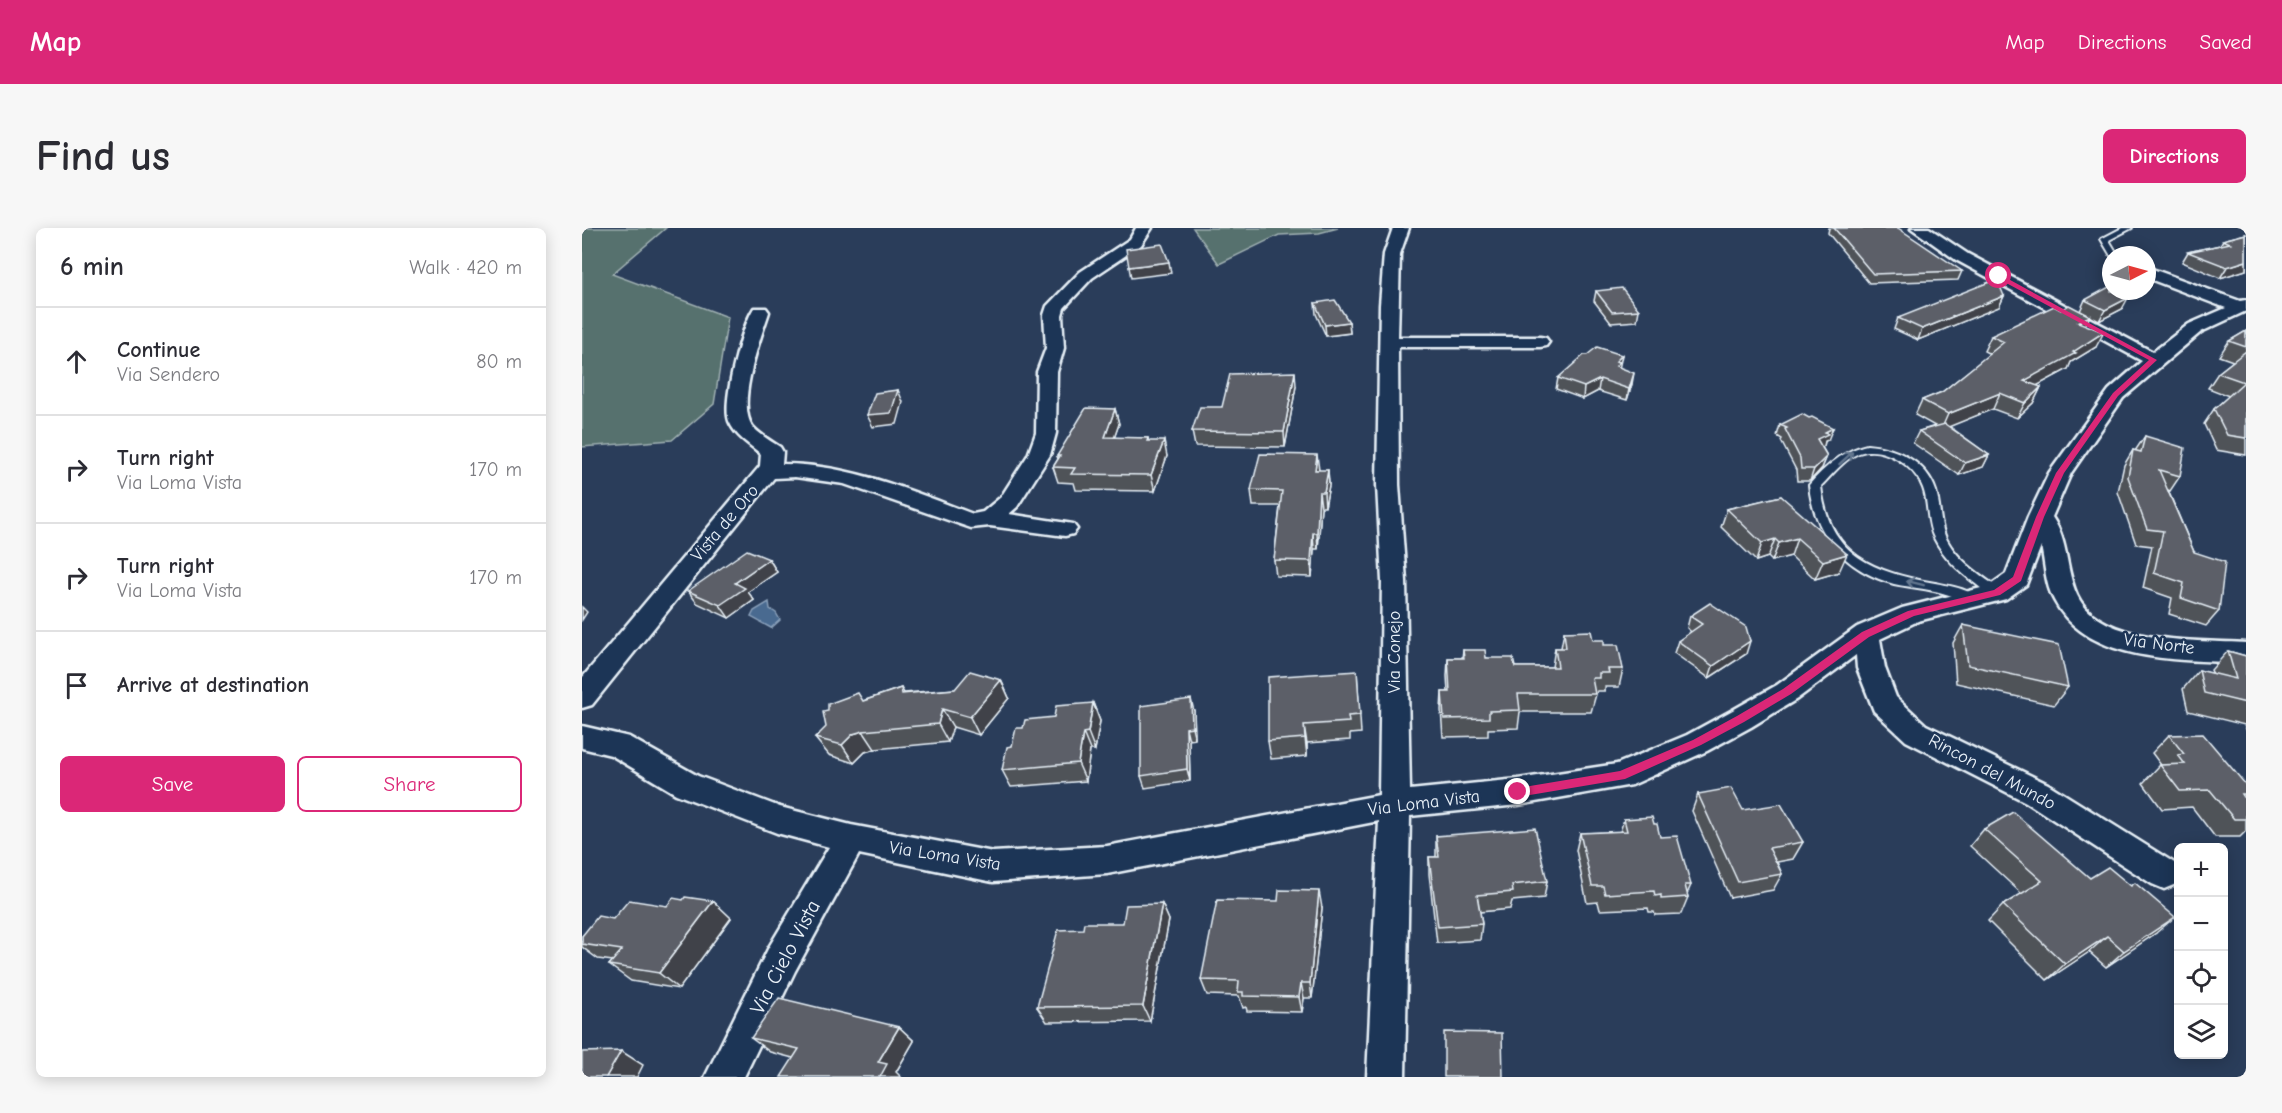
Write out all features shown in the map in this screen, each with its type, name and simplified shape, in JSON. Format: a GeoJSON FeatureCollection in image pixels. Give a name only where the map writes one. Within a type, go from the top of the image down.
{"type":"FeatureCollection","features":[{"type":"Feature","properties":{"kind":"street"},"geometry":{"type":"LineString","coordinates":[[990,519],[1009,502],[1039,455],[1046,432],[1047,372],[1055,348],[1053,315],[1056,306],[1086,275],[1136,242],[1144,228]]}},
{"type":"Feature","properties":{"kind":"street","name":"Via Conejo"},"geometry":{"type":"LineString","coordinates":[[1386,1077],[1395,805],[1394,581],[1388,485],[1389,342],[1392,254],[1401,228]]}},
{"type":"Feature","properties":{"kind":"street"},"geometry":{"type":"LineString","coordinates":[[1919,228],[1962,256],[2154,360]]}},
{"type":"Feature","properties":{"kind":"street"},"geometry":{"type":"LineString","coordinates":[[2156,275],[2243,306]]}},
{"type":"Feature","properties":{"kind":"street","name":"Via Loma Vista"},"geometry":{"type":"LineString","coordinates":[[582,737],[619,745],[687,785],[777,820],[851,839],[993,867],[1107,860],[1395,805],[1518,792],[1621,776],[1697,742],[1741,719],[1787,692],[1866,634],[1911,614],[1984,596],[2017,579],[2040,517],[2060,473],[2116,394],[2195,328],[2243,306]]}},
{"type":"Feature","properties":{"kind":"street"},"geometry":{"type":"LineString","coordinates":[[760,312],[740,382],[736,412],[742,428],[772,452],[771,468],[768,471]]}},
{"type":"Feature","properties":{"kind":"street"},"geometry":{"type":"LineString","coordinates":[[1389,342],[1540,342]]}},
{"type":"Feature","properties":{"kind":"street","name":"Vista de Oro"},"geometry":{"type":"LineString","coordinates":[[582,697],[768,471],[797,470],[846,477],[971,521],[990,519],[1065,529]]}},
{"type":"Feature","properties":{"kind":"street","name":"Via Norte"},"geometry":{"type":"LineString","coordinates":[[2040,517],[2049,529],[2065,598],[2080,618],[2105,635],[2128,643],[2246,653]]}},
{"type":"Feature","properties":{"kind":"street","name":"Rincon del Mundo"},"geometry":{"type":"LineString","coordinates":[[1866,634],[1871,668],[1884,703],[1916,733],[2037,793],[2164,874]]}},
{"type":"Feature","properties":{"kind":"street","name":"Via Cielo Vista"},"geometry":{"type":"LineString","coordinates":[[724,1077],[782,959],[851,839]]}},
{"type":"Feature","properties":{"kind":"lane"},"geometry":{"type":"LineString","coordinates":[[2109,246],[2105,239],[2128,228]]}},
{"type":"Feature","properties":{"kind":"lane"},"geometry":{"type":"LineString","coordinates":[[1871,448],[1896,454],[1923,476],[1930,490],[1934,526],[1947,550],[1984,596],[1877,574],[1847,555],[1826,530],[1816,503],[1815,485],[1856,450],[1871,448]]}},
{"type":"Feature","properties":{"kind":"green space"},"geometry":{"type":"Polygon","coordinates":[[[582,228],[666,228],[612,274],[728,317],[714,404],[672,440],[582,447],[582,228]]]}},
{"type":"Feature","properties":{"kind":"green space"},"geometry":{"type":"Polygon","coordinates":[[[1193,228],[1338,228],[1319,233],[1279,235],[1219,264],[1193,228]]]}},
{"type":"Feature","properties":{"kind":"water"},"geometry":{"type":"Polygon","coordinates":[[[769,602],[770,609],[780,620],[771,628],[751,617],[754,611],[769,602]]]}},
{"type":"Feature","properties":{"kind":"building"},"geometry":{"type":"Polygon","coordinates":[[[1834,228],[1898,228],[1962,271],[1873,274],[1834,228]]]}},
{"type":"Feature","properties":{"kind":"building"},"geometry":{"type":"Polygon","coordinates":[[[2246,234],[2246,261],[2227,267],[2188,252],[2230,243],[2223,240],[2246,234]]]}},
{"type":"Feature","properties":{"kind":"building"},"geometry":{"type":"Polygon","coordinates":[[[1162,244],[1169,262],[1129,267],[1126,249],[1162,244]]]}},
{"type":"Feature","properties":{"kind":"building"},"geometry":{"type":"Polygon","coordinates":[[[1997,279],[2004,296],[1922,329],[1898,318],[1997,279]]]}},
{"type":"Feature","properties":{"kind":"building"},"geometry":{"type":"Polygon","coordinates":[[[1622,288],[1639,310],[1612,312],[1596,291],[1622,288]]]}},
{"type":"Feature","properties":{"kind":"building"},"geometry":{"type":"Polygon","coordinates":[[[2102,291],[2102,300],[2124,300],[2105,310],[2085,300],[2102,291]]]}},
{"type":"Feature","properties":{"kind":"building"},"geometry":{"type":"Polygon","coordinates":[[[1335,300],[1349,322],[1325,325],[1315,303],[1335,300]]]}},
{"type":"Feature","properties":{"kind":"building"},"geometry":{"type":"Polygon","coordinates":[[[2069,305],[2090,316],[2078,322],[2104,332],[2073,352],[2076,353],[2024,381],[2041,387],[2025,403],[2000,393],[1948,414],[1922,400],[1942,392],[2004,342],[1991,336],[2054,306],[2061,310],[2069,305]]]}},
{"type":"Feature","properties":{"kind":"building"},"geometry":{"type":"Polygon","coordinates":[[[2246,331],[2246,347],[2229,341],[2246,331]]]}},
{"type":"Feature","properties":{"kind":"building"},"geometry":{"type":"Polygon","coordinates":[[[1597,347],[1622,355],[1616,361],[1620,362],[1616,366],[1634,373],[1629,389],[1600,379],[1584,387],[1558,378],[1584,355],[1597,347]]]}},
{"type":"Feature","properties":{"kind":"building"},"geometry":{"type":"Polygon","coordinates":[[[2246,351],[2246,438],[2227,435],[2214,409],[2244,382],[2218,373],[2246,351]]]}},
{"type":"Feature","properties":{"kind":"building"},"geometry":{"type":"Polygon","coordinates":[[[1295,372],[1284,432],[1192,431],[1200,407],[1222,407],[1230,374],[1295,372]]]}},
{"type":"Feature","properties":{"kind":"building"},"geometry":{"type":"Polygon","coordinates":[[[898,390],[891,413],[867,415],[875,393],[898,390]]]}},
{"type":"Feature","properties":{"kind":"building"},"geometry":{"type":"Polygon","coordinates":[[[1086,408],[1115,409],[1105,437],[1148,438],[1147,441],[1164,441],[1151,475],[1071,474],[1075,468],[1053,467],[1060,456],[1057,456],[1086,408]]]}},
{"type":"Feature","properties":{"kind":"building"},"geometry":{"type":"Polygon","coordinates":[[[1802,414],[1833,428],[1825,432],[1828,434],[1817,439],[1827,456],[1814,469],[1801,469],[1800,458],[1785,429],[1787,428],[1780,425],[1802,414]]]}},
{"type":"Feature","properties":{"kind":"building"},"geometry":{"type":"Polygon","coordinates":[[[1945,424],[1989,455],[1965,463],[1919,431],[1945,424]]]}},
{"type":"Feature","properties":{"kind":"building"},"geometry":{"type":"Polygon","coordinates":[[[2145,436],[2185,448],[2180,476],[2159,470],[2194,552],[2225,562],[2219,611],[2181,598],[2184,583],[2154,573],[2163,531],[2147,529],[2128,477],[2133,450],[2141,452],[2145,436]]]}},
{"type":"Feature","properties":{"kind":"building"},"geometry":{"type":"Polygon","coordinates":[[[1260,454],[1317,455],[1315,470],[1328,470],[1324,492],[1319,492],[1317,533],[1313,533],[1311,561],[1274,560],[1282,491],[1251,490],[1260,454]]]}},
{"type":"Feature","properties":{"kind":"building"},"geometry":{"type":"Polygon","coordinates":[[[1781,496],[1847,554],[1823,561],[1797,538],[1779,543],[1775,539],[1762,543],[1727,509],[1781,496]]]}},
{"type":"Feature","properties":{"kind":"building"},"geometry":{"type":"Polygon","coordinates":[[[747,550],[769,559],[735,583],[745,588],[720,605],[688,591],[747,550]]]}},
{"type":"Feature","properties":{"kind":"building"},"geometry":{"type":"Polygon","coordinates":[[[1710,603],[1746,627],[1750,641],[1713,666],[1678,641],[1702,624],[1690,616],[1710,603]]]}},
{"type":"Feature","properties":{"kind":"building"},"geometry":{"type":"Polygon","coordinates":[[[1963,625],[2059,645],[2068,687],[1968,665],[1963,625]]]}},
{"type":"Feature","properties":{"kind":"building"},"geometry":{"type":"Polygon","coordinates":[[[1591,631],[1593,640],[1604,640],[1604,645],[1618,645],[1623,669],[1608,669],[1609,673],[1599,673],[1599,678],[1592,678],[1595,694],[1518,694],[1520,710],[1489,711],[1489,718],[1444,719],[1442,692],[1450,692],[1448,658],[1464,658],[1463,650],[1485,650],[1486,658],[1513,658],[1515,667],[1558,667],[1555,648],[1566,648],[1564,632],[1591,631]]]}},
{"type":"Feature","properties":{"kind":"building"},"geometry":{"type":"Polygon","coordinates":[[[2228,651],[2246,656],[2246,703],[2204,693],[2199,670],[2236,679],[2228,651]]]}},
{"type":"Feature","properties":{"kind":"building"},"geometry":{"type":"Polygon","coordinates":[[[970,671],[1001,680],[970,717],[942,709],[938,724],[863,731],[853,734],[842,745],[815,738],[826,727],[823,712],[828,711],[828,704],[858,693],[863,701],[901,688],[902,694],[955,689],[970,671]]]}},
{"type":"Feature","properties":{"kind":"building"},"geometry":{"type":"Polygon","coordinates":[[[1357,671],[1360,715],[1348,716],[1349,722],[1304,725],[1305,738],[1268,741],[1268,677],[1357,671]]]}},
{"type":"Feature","properties":{"kind":"building"},"geometry":{"type":"Polygon","coordinates":[[[1191,699],[1192,727],[1186,728],[1187,769],[1141,776],[1141,706],[1191,699]]]}},
{"type":"Feature","properties":{"kind":"building"},"geometry":{"type":"Polygon","coordinates":[[[1093,703],[1088,732],[1083,733],[1078,763],[1002,770],[1007,747],[1012,746],[1016,728],[1023,728],[1025,720],[1054,717],[1056,706],[1093,703]]]}},
{"type":"Feature","properties":{"kind":"building"},"geometry":{"type":"Polygon","coordinates":[[[2203,734],[2246,785],[2246,794],[2242,794],[2246,800],[2246,819],[2234,819],[2210,790],[2180,791],[2160,765],[2185,764],[2178,755],[2184,754],[2169,735],[2203,734]]]}},
{"type":"Feature","properties":{"kind":"building"},"geometry":{"type":"Polygon","coordinates":[[[1731,788],[1743,810],[1781,804],[1803,842],[1769,848],[1782,874],[1738,882],[1698,794],[1731,788]]]}},
{"type":"Feature","properties":{"kind":"building"},"geometry":{"type":"Polygon","coordinates":[[[2013,812],[2090,878],[2108,867],[2131,886],[2135,883],[2174,918],[2124,951],[2107,936],[2065,964],[2003,905],[2042,881],[1984,829],[2013,812]]]}},
{"type":"Feature","properties":{"kind":"building"},"geometry":{"type":"Polygon","coordinates":[[[1652,817],[1654,824],[1657,824],[1660,837],[1677,836],[1691,885],[1685,885],[1688,897],[1661,899],[1661,895],[1655,896],[1654,891],[1605,894],[1603,886],[1592,886],[1580,833],[1627,831],[1624,819],[1652,817]]]}},
{"type":"Feature","properties":{"kind":"building"},"geometry":{"type":"Polygon","coordinates":[[[1535,828],[1547,881],[1512,885],[1513,892],[1477,895],[1482,924],[1438,927],[1429,857],[1439,857],[1436,836],[1535,828]]]}},
{"type":"Feature","properties":{"kind":"building"},"geometry":{"type":"Polygon","coordinates":[[[1279,890],[1319,891],[1310,983],[1301,983],[1299,997],[1243,996],[1243,992],[1238,992],[1239,981],[1201,980],[1217,900],[1278,901],[1279,890]]]}},
{"type":"Feature","properties":{"kind":"building"},"geometry":{"type":"Polygon","coordinates":[[[685,897],[713,901],[659,973],[609,965],[622,950],[582,944],[582,936],[598,916],[613,919],[629,900],[667,906],[673,898],[683,900],[685,897]]]}},
{"type":"Feature","properties":{"kind":"building"},"geometry":{"type":"Polygon","coordinates":[[[1162,904],[1143,1006],[1037,1007],[1058,930],[1083,929],[1084,923],[1123,923],[1126,905],[1162,904]]]}},
{"type":"Feature","properties":{"kind":"building"},"geometry":{"type":"Polygon","coordinates":[[[779,998],[899,1027],[878,1062],[887,1064],[880,1077],[781,1077],[799,1049],[751,1038],[779,998]]]}},
{"type":"Feature","properties":{"kind":"building"},"geometry":{"type":"Polygon","coordinates":[[[1444,1032],[1502,1033],[1503,1077],[1444,1077],[1444,1032]]]}},
{"type":"Feature","properties":{"kind":"building"},"geometry":{"type":"Polygon","coordinates":[[[621,1051],[606,1077],[582,1077],[582,1052],[621,1051]]]}},
{"type":"Feature","properties":{"kind":"route"},"geometry":{"type":"LineString","coordinates":[[1518,792],[1621,776],[1697,742],[1741,719],[1787,692],[1866,634],[1911,614],[1997,592],[2017,579],[2040,517],[2060,473],[2116,394],[2154,360],[1999,276]]}}]}
